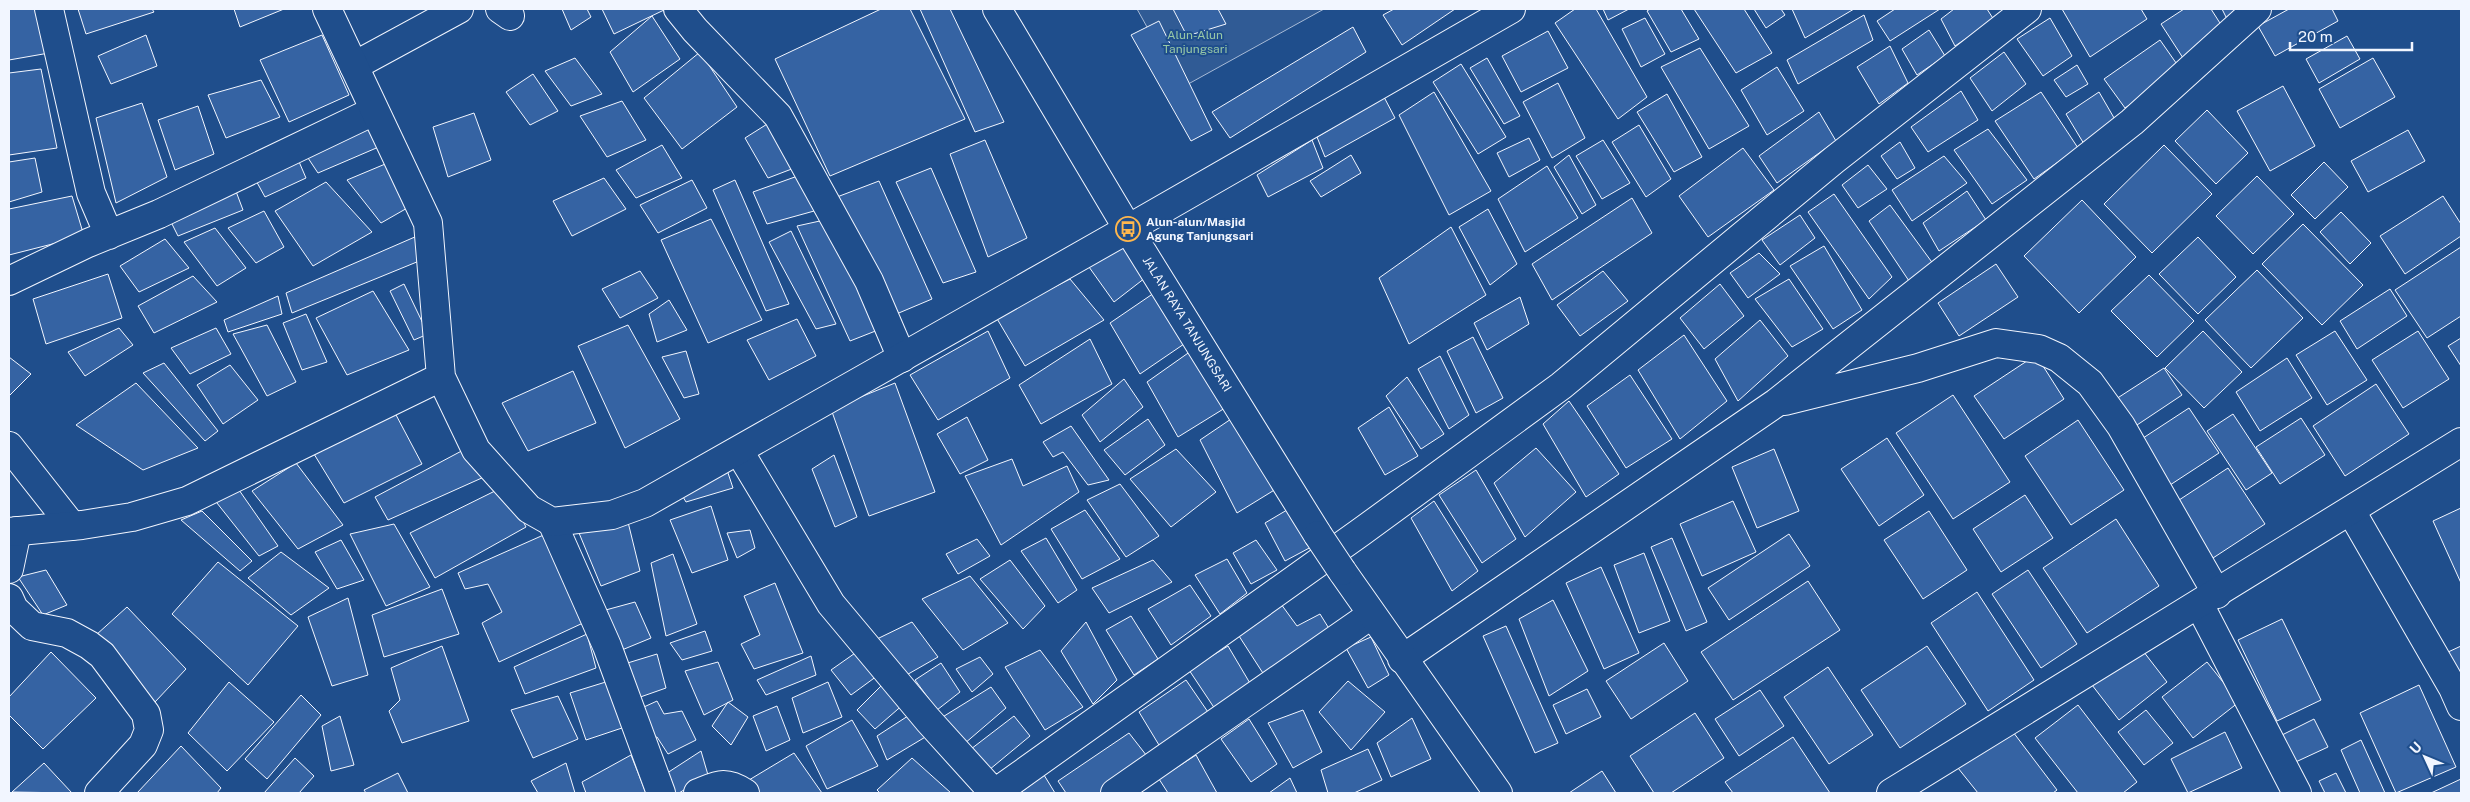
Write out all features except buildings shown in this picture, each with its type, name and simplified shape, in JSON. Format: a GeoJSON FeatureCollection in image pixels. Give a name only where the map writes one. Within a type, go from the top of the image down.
{"type":"FeatureCollection","features":[{"type":"Feature","properties":{"kind":"main road"},"geometry":{"type":"LineString","coordinates":[[49,9],[91,193],[108,235]]}},
{"type":"Feature","properties":{"kind":"main road"},"geometry":{"type":"LineString","coordinates":[[327,9],[428,223],[441,377],[476,450],[529,509],[552,522],[612,515],[645,504],[684,479],[739,451],[1511,9]]}},
{"type":"Feature","properties":{"kind":"main road"},"geometry":{"type":"LineString","coordinates":[[354,66],[458,9]]}},
{"type":"Feature","properties":{"kind":"main road"},"geometry":{"type":"LineString","coordinates":[[678,9],[695,30],[778,116],[869,281],[902,358]]}},
{"type":"Feature","properties":{"kind":"main road","name":"JALAN RAYA TANJUNGSARI"},"geometry":{"type":"LineString","coordinates":[[997,9],[1128,229],[1318,535],[1371,615],[1498,793]]}},
{"type":"Feature","properties":{"kind":"main road"},"geometry":{"type":"LineString","coordinates":[[739,451],[831,604],[928,720],[995,793],[1361,532],[1561,386],[1834,160],[2027,9]]}},
{"type":"Feature","properties":{"kind":"main road"},"geometry":{"type":"LineString","coordinates":[[1402,659],[1776,403],[2132,122],[2258,9]]}},
{"type":"Feature","properties":{"kind":"main road"},"geometry":{"type":"LineString","coordinates":[[9,281],[108,235],[159,214],[374,111]]}},
{"type":"Feature","properties":{"kind":"main road"},"geometry":{"type":"LineString","coordinates":[[1776,403],[1918,368],[1996,343],[2038,349],[2059,358],[2090,384],[2121,426],[2208,599],[2297,793]]}},
{"type":"Feature","properties":{"kind":"main road"},"geometry":{"type":"LineString","coordinates":[[9,570],[13,531],[72,526],[132,517],[187,501],[441,377]]}},
{"type":"Feature","properties":{"kind":"main road"},"geometry":{"type":"LineString","coordinates":[[1891,793],[2461,442]]}},
{"type":"Feature","properties":{"kind":"main road"},"geometry":{"type":"LineString","coordinates":[[9,446],[72,526]]}},
{"type":"Feature","properties":{"kind":"main road"},"geometry":{"type":"LineString","coordinates":[[2351,511],[2454,688],[2461,706]]}},
{"type":"Feature","properties":{"kind":"main road"},"geometry":{"type":"LineString","coordinates":[[552,522],[607,646],[661,793]]}},
{"type":"Feature","properties":{"kind":"main road"},"geometry":{"type":"LineString","coordinates":[[9,598],[14,609],[32,626],[66,633],[89,645],[102,655],[146,714],[149,730],[143,745],[99,793]]}},
{"type":"Feature","properties":{"kind":"main road"},"geometry":{"type":"LineString","coordinates":[[1115,793],[1371,615]]}},
{"type":"Feature","properties":{"kind":"main road"},"geometry":{"type":"LineString","coordinates":[[698,793],[719,784],[733,785],[745,793]]}},
{"type":"Feature","properties":{"kind":"shaded area","name":"Alun-Alun Tanjungsari"},"geometry":{"type":"Polygon","coordinates":[[[1137,9],[1324,9],[1181,88],[1137,9]]]}},
{"type":"Feature","properties":{"kind":"place","name":"Alun-alun/Masjid Agung Tanjungsari"},"geometry":{"type":"Point","coordinates":[1128,229]}}]}
